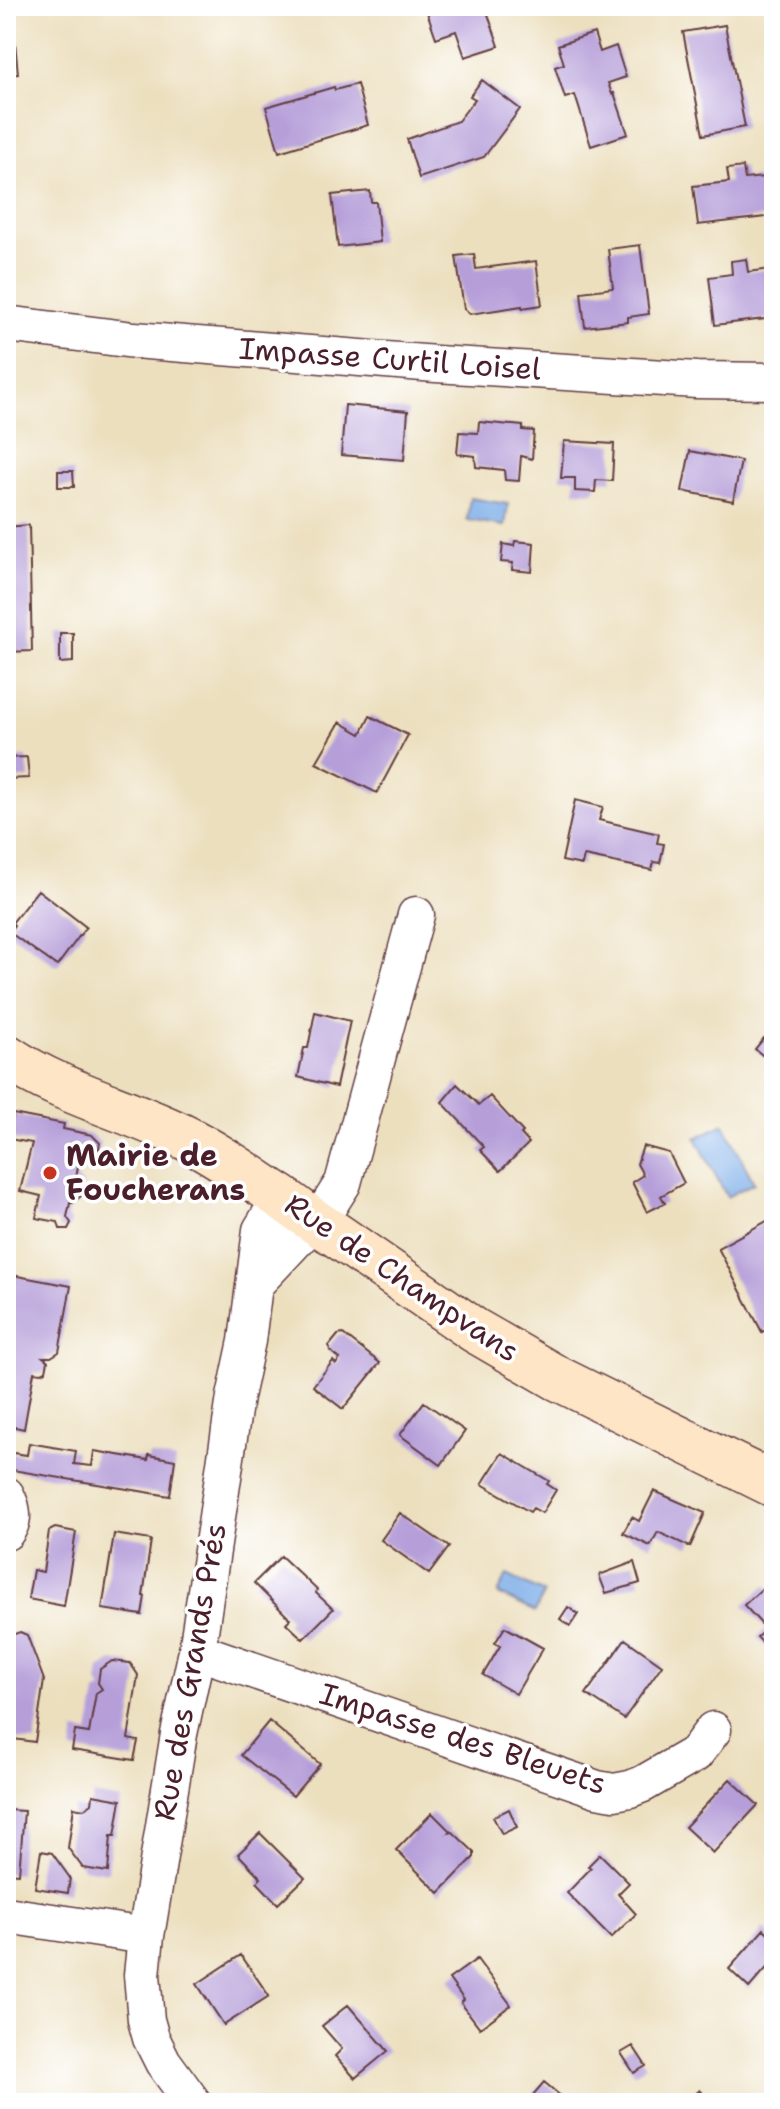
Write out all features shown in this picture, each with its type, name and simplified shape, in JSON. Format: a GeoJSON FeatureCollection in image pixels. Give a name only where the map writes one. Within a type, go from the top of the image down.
{"type":"FeatureCollection","features":[{"type":"Feature","properties":{"kind":"street","name":"Impasse Curtil Loisel"},"geometry":{"type":"LineString","coordinates":[[6,324],[134,340],[436,364],[697,380],[774,381]]}},
{"type":"Feature","properties":{"kind":"street"},"geometry":{"type":"LineString","coordinates":[[254,1285],[285,1216],[329,1205],[343,1183],[416,915]]}},
{"type":"Feature","properties":{"kind":"street","name":"Rue de Champvans"},"geometry":{"type":"LineString","coordinates":[[14,1066],[180,1135],[221,1158],[285,1216],[335,1234],[474,1330],[557,1378],[774,1485]]}},
{"type":"Feature","properties":{"kind":"street","name":"Rue des Grands Prés"},"geometry":{"type":"LineString","coordinates":[[193,2103],[163,2062],[149,2029],[142,1975],[146,1936],[179,1734],[197,1651],[254,1285],[285,1216]]}},
{"type":"Feature","properties":{"kind":"street"},"geometry":{"type":"LineString","coordinates":[[6,1495],[12,1516],[6,1532]]}},
{"type":"Feature","properties":{"kind":"street","name":"Impasse des Bleuets"},"geometry":{"type":"LineString","coordinates":[[197,1651],[597,1789],[614,1792],[643,1784],[695,1754],[713,1730]]}},
{"type":"Feature","properties":{"kind":"street"},"geometry":{"type":"LineString","coordinates":[[6,1915],[146,1936]]}},
{"type":"Feature","properties":{"kind":"water"},"geometry":{"type":"Polygon","coordinates":[[[470,498],[508,504],[505,526],[467,520],[470,498]]]}},
{"type":"Feature","properties":{"kind":"water"},"geometry":{"type":"Polygon","coordinates":[[[724,1124],[754,1183],[727,1197],[696,1138],[724,1124]]]}},
{"type":"Feature","properties":{"kind":"water"},"geometry":{"type":"Polygon","coordinates":[[[507,1575],[544,1593],[535,1612],[498,1594],[507,1575]]]}},
{"type":"Feature","properties":{"kind":"building"},"geometry":{"type":"Polygon","coordinates":[[[425,6],[485,6],[499,46],[465,57],[456,31],[436,38],[425,6]]]}},
{"type":"Feature","properties":{"kind":"building"},"geometry":{"type":"Polygon","coordinates":[[[725,25],[745,127],[703,135],[683,32],[725,25]]]}},
{"type":"Feature","properties":{"kind":"building"},"geometry":{"type":"Polygon","coordinates":[[[6,31],[14,31],[18,74],[6,75],[6,31]]]}},
{"type":"Feature","properties":{"kind":"building"},"geometry":{"type":"Polygon","coordinates":[[[594,33],[600,52],[616,46],[626,77],[608,83],[628,134],[591,146],[575,95],[565,98],[555,67],[564,64],[558,45],[594,33]]]}},
{"type":"Feature","properties":{"kind":"building"},"geometry":{"type":"Polygon","coordinates":[[[482,80],[520,109],[484,157],[419,178],[407,139],[458,121],[475,99],[470,96],[482,80]]]}},
{"type":"Feature","properties":{"kind":"building"},"geometry":{"type":"Polygon","coordinates":[[[357,84],[368,125],[279,152],[266,107],[334,87],[335,90],[357,84]]]}},
{"type":"Feature","properties":{"kind":"building"},"geometry":{"type":"Polygon","coordinates":[[[743,167],[745,179],[774,176],[774,216],[698,225],[693,186],[729,182],[727,169],[743,167]]]}},
{"type":"Feature","properties":{"kind":"building"},"geometry":{"type":"Polygon","coordinates":[[[370,191],[371,202],[376,202],[380,242],[338,247],[332,195],[370,191]]]}},
{"type":"Feature","properties":{"kind":"building"},"geometry":{"type":"Polygon","coordinates":[[[640,245],[649,314],[628,317],[628,322],[585,327],[581,292],[613,288],[608,249],[640,245]]]}},
{"type":"Feature","properties":{"kind":"building"},"geometry":{"type":"Polygon","coordinates":[[[474,254],[476,269],[536,261],[542,305],[470,314],[464,309],[456,256],[474,254]]]}},
{"type":"Feature","properties":{"kind":"building"},"geometry":{"type":"Polygon","coordinates":[[[746,259],[748,272],[771,269],[774,318],[715,325],[709,277],[732,274],[731,261],[746,259]]]}},
{"type":"Feature","properties":{"kind":"building"},"geometry":{"type":"Polygon","coordinates":[[[345,405],[408,411],[404,460],[341,455],[345,405]]]}},
{"type":"Feature","properties":{"kind":"building"},"geometry":{"type":"Polygon","coordinates":[[[479,422],[523,426],[523,430],[534,431],[532,459],[521,456],[519,481],[505,480],[504,470],[476,467],[475,456],[457,454],[459,432],[478,433],[479,422]]]}},
{"type":"Feature","properties":{"kind":"building"},"geometry":{"type":"Polygon","coordinates":[[[564,441],[614,444],[612,481],[596,480],[595,492],[575,491],[575,478],[561,478],[564,441]]]}},
{"type":"Feature","properties":{"kind":"building"},"geometry":{"type":"Polygon","coordinates":[[[690,451],[741,461],[733,501],[682,491],[690,451]]]}},
{"type":"Feature","properties":{"kind":"building"},"geometry":{"type":"Polygon","coordinates":[[[58,471],[73,471],[74,487],[58,487],[58,471]]]}},
{"type":"Feature","properties":{"kind":"building"},"geometry":{"type":"Polygon","coordinates":[[[29,525],[32,651],[6,652],[6,527],[29,525]]]}},
{"type":"Feature","properties":{"kind":"building"},"geometry":{"type":"Polygon","coordinates":[[[515,541],[534,543],[532,572],[512,570],[513,563],[501,562],[503,544],[514,546],[515,541]]]}},
{"type":"Feature","properties":{"kind":"building"},"geometry":{"type":"Polygon","coordinates":[[[60,633],[73,633],[73,662],[60,663],[60,633]]]}},
{"type":"Feature","properties":{"kind":"building"},"geometry":{"type":"Polygon","coordinates":[[[370,716],[408,735],[377,793],[316,763],[340,722],[361,734],[370,716]]]}},
{"type":"Feature","properties":{"kind":"building"},"geometry":{"type":"Polygon","coordinates":[[[27,757],[29,778],[6,779],[6,758],[27,757]]]}},
{"type":"Feature","properties":{"kind":"building"},"geometry":{"type":"Polygon","coordinates":[[[575,800],[603,807],[599,820],[659,834],[657,843],[664,844],[660,863],[654,862],[652,870],[584,856],[582,865],[562,861],[575,800]]]}},
{"type":"Feature","properties":{"kind":"building"},"geometry":{"type":"Polygon","coordinates":[[[38,890],[86,927],[57,966],[9,932],[14,925],[12,923],[38,890]]]}},
{"type":"Feature","properties":{"kind":"building"},"geometry":{"type":"Polygon","coordinates":[[[315,1012],[350,1021],[336,1087],[298,1077],[315,1012]]]}},
{"type":"Feature","properties":{"kind":"building"},"geometry":{"type":"Polygon","coordinates":[[[764,1038],[774,1046],[774,1065],[755,1049],[764,1038]]]}},
{"type":"Feature","properties":{"kind":"building"},"geometry":{"type":"Polygon","coordinates":[[[457,1084],[479,1105],[490,1096],[523,1132],[521,1134],[529,1143],[500,1171],[480,1150],[484,1147],[442,1102],[457,1084]]]}},
{"type":"Feature","properties":{"kind":"building","name":"Mairie de Foucherans"},"geometry":{"type":"Polygon","coordinates":[[[13,1114],[64,1124],[63,1129],[92,1135],[100,1143],[98,1154],[88,1161],[79,1161],[76,1178],[83,1184],[81,1196],[70,1203],[67,1217],[71,1223],[68,1229],[60,1229],[58,1222],[36,1218],[41,1196],[20,1191],[32,1143],[9,1139],[13,1114]]]}},
{"type":"Feature","properties":{"kind":"building"},"geometry":{"type":"Polygon","coordinates":[[[643,1146],[669,1153],[684,1183],[661,1196],[665,1203],[647,1212],[632,1182],[643,1175],[637,1164],[643,1146]]]}},
{"type":"Feature","properties":{"kind":"building"},"geometry":{"type":"Polygon","coordinates":[[[774,1217],[774,1262],[769,1265],[774,1276],[774,1325],[762,1332],[718,1248],[774,1217]]]}},
{"type":"Feature","properties":{"kind":"building"},"geometry":{"type":"Polygon","coordinates":[[[12,1275],[71,1286],[59,1352],[43,1357],[48,1361],[46,1371],[34,1372],[24,1429],[6,1425],[6,1314],[12,1275]]]}},
{"type":"Feature","properties":{"kind":"building"},"geometry":{"type":"Polygon","coordinates":[[[343,1334],[380,1363],[343,1409],[313,1386],[333,1361],[336,1364],[340,1359],[330,1351],[329,1346],[338,1335],[343,1334]]]}},
{"type":"Feature","properties":{"kind":"building"},"geometry":{"type":"Polygon","coordinates":[[[424,1402],[465,1431],[441,1465],[400,1435],[424,1402]]]}},
{"type":"Feature","properties":{"kind":"building"},"geometry":{"type":"Polygon","coordinates":[[[29,1443],[76,1451],[74,1464],[92,1466],[94,1451],[148,1460],[149,1455],[175,1460],[170,1496],[6,1469],[6,1452],[27,1455],[29,1443]]]}},
{"type":"Feature","properties":{"kind":"building"},"geometry":{"type":"Polygon","coordinates":[[[502,1453],[549,1481],[547,1484],[556,1490],[542,1513],[533,1508],[530,1512],[482,1484],[502,1453]]]}},
{"type":"Feature","properties":{"kind":"building"},"geometry":{"type":"Polygon","coordinates":[[[654,1491],[705,1513],[690,1547],[658,1532],[650,1546],[623,1533],[632,1517],[639,1521],[654,1491]]]}},
{"type":"Feature","properties":{"kind":"building"},"geometry":{"type":"Polygon","coordinates":[[[400,1513],[449,1547],[429,1574],[381,1540],[400,1513]]]}},
{"type":"Feature","properties":{"kind":"building"},"geometry":{"type":"Polygon","coordinates":[[[55,1528],[76,1532],[64,1606],[28,1599],[33,1570],[43,1572],[49,1531],[55,1528]]]}},
{"type":"Feature","properties":{"kind":"building"},"geometry":{"type":"Polygon","coordinates":[[[114,1534],[151,1540],[142,1615],[102,1609],[114,1534]]]}},
{"type":"Feature","properties":{"kind":"building"},"geometry":{"type":"Polygon","coordinates":[[[281,1556],[333,1609],[303,1639],[286,1623],[290,1619],[254,1583],[281,1556]]]}},
{"type":"Feature","properties":{"kind":"building"},"geometry":{"type":"Polygon","coordinates":[[[634,1562],[640,1583],[606,1593],[599,1575],[634,1562]]]}},
{"type":"Feature","properties":{"kind":"building"},"geometry":{"type":"Polygon","coordinates":[[[766,1585],[774,1594],[774,1655],[757,1637],[766,1629],[744,1605],[766,1585]]]}},
{"type":"Feature","properties":{"kind":"building"},"geometry":{"type":"Polygon","coordinates":[[[568,1607],[578,1614],[570,1626],[560,1619],[568,1607]]]}},
{"type":"Feature","properties":{"kind":"building"},"geometry":{"type":"Polygon","coordinates":[[[505,1627],[543,1648],[516,1694],[483,1675],[500,1646],[495,1643],[505,1627]]]}},
{"type":"Feature","properties":{"kind":"building"},"geometry":{"type":"Polygon","coordinates":[[[20,1632],[27,1635],[44,1680],[35,1742],[6,1738],[6,1637],[20,1632]]]}},
{"type":"Feature","properties":{"kind":"building"},"geometry":{"type":"Polygon","coordinates":[[[625,1639],[662,1665],[624,1719],[586,1694],[625,1639]]]}},
{"type":"Feature","properties":{"kind":"building"},"geometry":{"type":"Polygon","coordinates":[[[112,1661],[130,1663],[138,1675],[128,1739],[138,1741],[134,1760],[72,1750],[75,1731],[89,1733],[96,1693],[102,1689],[98,1683],[100,1669],[112,1661]]]}},
{"type":"Feature","properties":{"kind":"building"},"geometry":{"type":"Polygon","coordinates":[[[269,1721],[320,1764],[293,1796],[241,1755],[269,1721]]]}},
{"type":"Feature","properties":{"kind":"building"},"geometry":{"type":"Polygon","coordinates":[[[730,1779],[758,1805],[713,1853],[685,1827],[730,1779]]]}},
{"type":"Feature","properties":{"kind":"building"},"geometry":{"type":"Polygon","coordinates":[[[93,1795],[121,1800],[115,1836],[111,1836],[108,1872],[83,1868],[68,1848],[74,1807],[84,1809],[92,1803],[93,1795]]]}},
{"type":"Feature","properties":{"kind":"building"},"geometry":{"type":"Polygon","coordinates":[[[509,1809],[517,1827],[502,1834],[493,1817],[509,1809]]]}},
{"type":"Feature","properties":{"kind":"building"},"geometry":{"type":"Polygon","coordinates":[[[6,1810],[24,1811],[19,1874],[6,1873],[6,1810]]]}},
{"type":"Feature","properties":{"kind":"building"},"geometry":{"type":"Polygon","coordinates":[[[432,1813],[450,1831],[448,1833],[453,1832],[474,1852],[474,1857],[439,1893],[396,1850],[432,1813]]]}},
{"type":"Feature","properties":{"kind":"building"},"geometry":{"type":"Polygon","coordinates":[[[260,1833],[305,1878],[278,1904],[257,1882],[261,1878],[238,1854],[260,1833]]]}},
{"type":"Feature","properties":{"kind":"building"},"geometry":{"type":"Polygon","coordinates":[[[41,1851],[52,1853],[70,1878],[68,1893],[35,1888],[41,1851]]]}},
{"type":"Feature","properties":{"kind":"building"},"geometry":{"type":"Polygon","coordinates":[[[600,1854],[629,1883],[618,1894],[636,1914],[611,1938],[567,1893],[600,1854]]]}},
{"type":"Feature","properties":{"kind":"building"},"geometry":{"type":"Polygon","coordinates":[[[764,1929],[774,1939],[774,1965],[771,1963],[749,1988],[729,1969],[764,1929]]]}},
{"type":"Feature","properties":{"kind":"building"},"geometry":{"type":"Polygon","coordinates":[[[241,1955],[269,1996],[224,2025],[197,1984],[241,1955]]]}},
{"type":"Feature","properties":{"kind":"building"},"geometry":{"type":"Polygon","coordinates":[[[477,1959],[511,2005],[480,2028],[461,2003],[464,2000],[449,1979],[477,1959]]]}},
{"type":"Feature","properties":{"kind":"building"},"geometry":{"type":"Polygon","coordinates":[[[348,2005],[388,2051],[355,2078],[335,2056],[342,2049],[322,2026],[348,2005]]]}},
{"type":"Feature","properties":{"kind":"building"},"geometry":{"type":"Polygon","coordinates":[[[633,2046],[646,2066],[634,2073],[621,2053],[633,2046]]]}},
{"type":"Feature","properties":{"kind":"building"},"geometry":{"type":"Polygon","coordinates":[[[544,2082],[569,2103],[526,2103],[544,2082]]]}},
{"type":"Feature","properties":{"kind":"building"},"geometry":{"type":"Polygon","coordinates":[[[700,2090],[711,2103],[685,2103],[700,2090]]]}},
{"type":"Feature","properties":{"kind":"place","name":"Mairie de Foucherans"},"geometry":{"type":"Point","coordinates":[50,1173]}}]}
